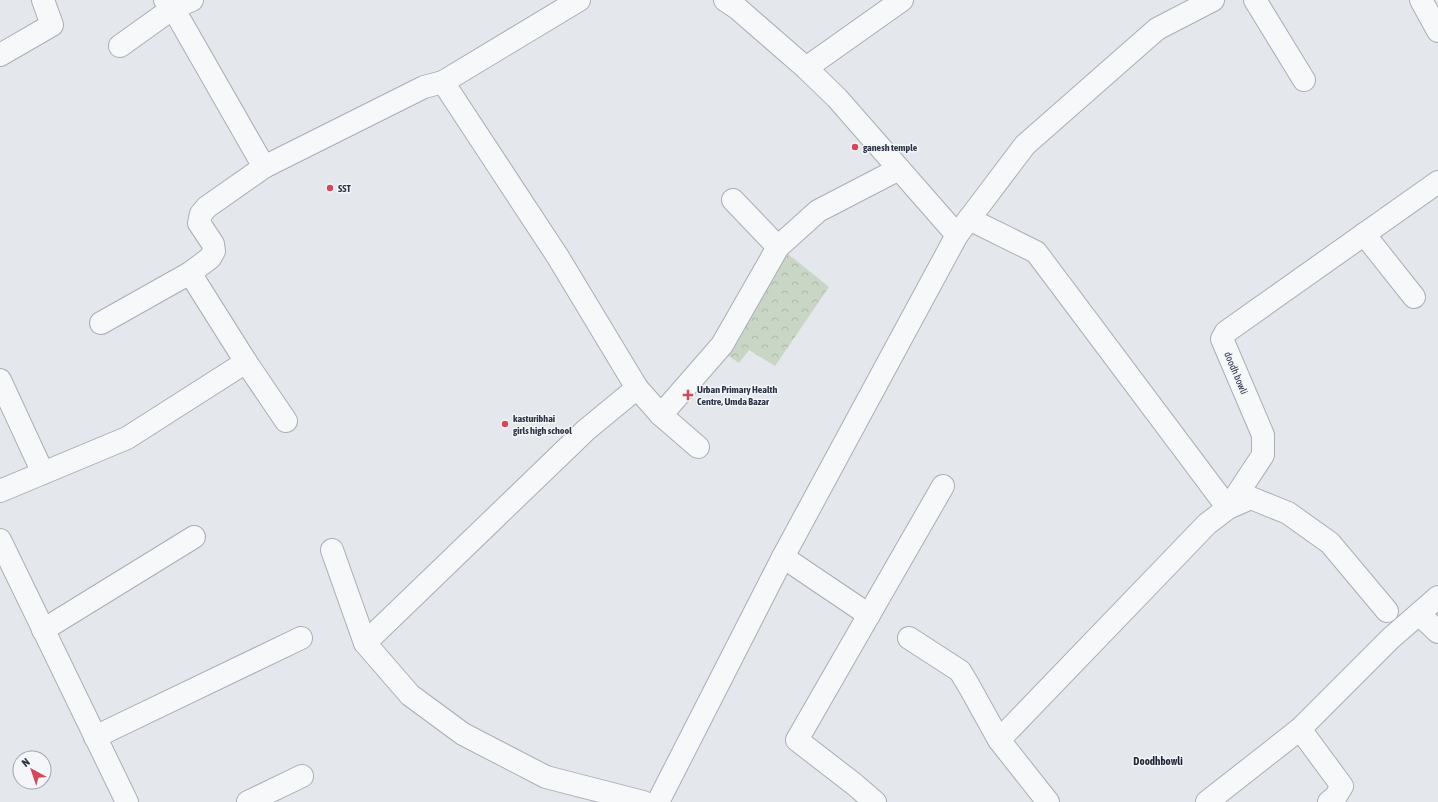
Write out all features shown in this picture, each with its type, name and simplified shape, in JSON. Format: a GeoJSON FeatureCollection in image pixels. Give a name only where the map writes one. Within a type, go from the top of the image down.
{"type":"FeatureCollection","features":[{"type":"Feature","properties":{"kind":"street"},"geometry":{"type":"LineString","coordinates":[[0,55],[52,25],[43,0]]}},
{"type":"Feature","properties":{"kind":"street"},"geometry":{"type":"LineString","coordinates":[[101,323],[190,272],[210,258],[214,251],[213,244],[199,223],[201,214],[207,207],[264,167],[424,87],[443,82],[579,0]]}},
{"type":"Feature","properties":{"kind":"street"},"geometry":{"type":"LineString","coordinates":[[725,0],[737,8],[806,68],[837,98],[899,170],[963,227],[1036,252],[1228,508]]}},
{"type":"Feature","properties":{"kind":"street"},"geometry":{"type":"LineString","coordinates":[[806,68],[902,0]]}},
{"type":"Feature","properties":{"kind":"street"},"geometry":{"type":"LineString","coordinates":[[658,802],[783,557],[963,227],[1025,145],[1157,30],[1212,0]]}},
{"type":"Feature","properties":{"kind":"street"},"geometry":{"type":"LineString","coordinates":[[1255,0],[1304,80]]}},
{"type":"Feature","properties":{"kind":"street"},"geometry":{"type":"LineString","coordinates":[[1421,0],[1438,31]]}},
{"type":"Feature","properties":{"kind":"street"},"geometry":{"type":"LineString","coordinates":[[120,46],[177,3],[264,167]]}},
{"type":"Feature","properties":{"kind":"street"},"geometry":{"type":"LineString","coordinates":[[443,82],[558,257],[637,388],[662,415],[698,447]]}},
{"type":"Feature","properties":{"kind":"street"},"geometry":{"type":"LineString","coordinates":[[662,415],[722,345],[778,247],[818,211],[899,170]]}},
{"type":"Feature","properties":{"kind":"street"},"geometry":{"type":"LineString","coordinates":[[1414,297],[1364,234],[1438,182]]}},
{"type":"Feature","properties":{"kind":"street"},"geometry":{"type":"LineString","coordinates":[[733,200],[778,247]]}},
{"type":"Feature","properties":{"kind":"street","name":"doodh bowli"},"geometry":{"type":"LineString","coordinates":[[1228,508],[1263,455],[1262,435],[1222,339],[1226,332],[1364,234]]}},
{"type":"Feature","properties":{"kind":"street"},"geometry":{"type":"LineString","coordinates":[[190,272],[246,362],[286,421]]}},
{"type":"Feature","properties":{"kind":"street"},"geometry":{"type":"LineString","coordinates":[[0,491],[127,438],[246,362]]}},
{"type":"Feature","properties":{"kind":"street"},"geometry":{"type":"LineString","coordinates":[[0,380],[43,473]]}},
{"type":"Feature","properties":{"kind":"street"},"geometry":{"type":"LineString","coordinates":[[365,643],[586,430],[637,388]]}},
{"type":"Feature","properties":{"kind":"street"},"geometry":{"type":"LineString","coordinates":[[875,802],[797,740],[942,486]]}},
{"type":"Feature","properties":{"kind":"street"},"geometry":{"type":"LineString","coordinates":[[999,740],[1207,524],[1228,508],[1251,498],[1288,513],[1330,543],[1388,611]]}},
{"type":"Feature","properties":{"kind":"street"},"geometry":{"type":"LineString","coordinates":[[44,630],[194,537]]}},
{"type":"Feature","properties":{"kind":"street"},"geometry":{"type":"LineString","coordinates":[[0,540],[127,802]]}},
{"type":"Feature","properties":{"kind":"street"},"geometry":{"type":"LineString","coordinates":[[332,550],[365,643],[410,695],[463,734],[546,777],[643,802]]}},
{"type":"Feature","properties":{"kind":"street"},"geometry":{"type":"LineString","coordinates":[[783,557],[869,615]]}},
{"type":"Feature","properties":{"kind":"street"},"geometry":{"type":"LineString","coordinates":[[1207,802],[1300,729],[1391,638],[1438,598]]}},
{"type":"Feature","properties":{"kind":"street"},"geometry":{"type":"LineString","coordinates":[[1419,614],[1438,632]]}},
{"type":"Feature","properties":{"kind":"street"},"geometry":{"type":"LineString","coordinates":[[95,737],[301,638]]}},
{"type":"Feature","properties":{"kind":"street"},"geometry":{"type":"LineString","coordinates":[[908,638],[960,671],[999,740],[1048,802]]}},
{"type":"Feature","properties":{"kind":"street"},"geometry":{"type":"LineString","coordinates":[[1300,729],[1342,786],[1336,796],[1329,802]]}},
{"type":"Feature","properties":{"kind":"street"},"geometry":{"type":"LineString","coordinates":[[248,802],[302,776]]}},
{"type":"Feature","properties":{"kind":"green space"},"geometry":{"type":"Polygon","coordinates":[[[788,254],[829,287],[775,366],[749,350],[739,363],[723,352],[788,254]]]}},
{"type":"Feature","properties":{"kind":"place","name":"ganesh temple"},"geometry":{"type":"Point","coordinates":[855,147]}},
{"type":"Feature","properties":{"kind":"place","name":"SST"},"geometry":{"type":"Point","coordinates":[330,188]}},
{"type":"Feature","properties":{"kind":"place","name":"Urban Primary Health Centre, Umda Bazar"},"geometry":{"type":"Point","coordinates":[688,395]}},
{"type":"Feature","properties":{"kind":"place","name":"kasturibhai girls high school"},"geometry":{"type":"Point","coordinates":[505,424]}},
{"type":"Feature","properties":{"kind":"district","name":"Doodhbowli"},"geometry":{"type":"Point","coordinates":[1158,761]}}]}
